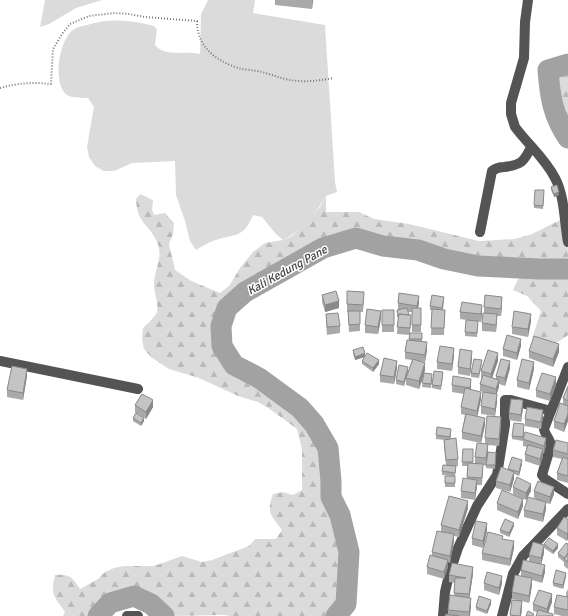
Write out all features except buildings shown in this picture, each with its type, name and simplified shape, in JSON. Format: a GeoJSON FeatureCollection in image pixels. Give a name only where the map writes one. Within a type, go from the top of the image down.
{"type":"FeatureCollection","features":[{"type":"Feature","properties":{"kind":"street"},"geometry":{"type":"LineString","coordinates":[[528,0],[525,22],[524,58],[511,103],[511,114],[515,127],[544,161],[556,178],[560,190],[568,242]]}},
{"type":"Feature","properties":{"kind":"street"},"geometry":{"type":"LineString","coordinates":[[480,232],[492,171],[521,163],[525,160],[531,147]]}},
{"type":"Feature","properties":{"kind":"street"},"geometry":{"type":"LineString","coordinates":[[0,361],[138,390]]}},
{"type":"Feature","properties":{"kind":"street"},"geometry":{"type":"LineString","coordinates":[[568,367],[544,429],[544,432],[555,442],[551,445],[542,475],[568,494]]}},
{"type":"Feature","properties":{"kind":"street"},"geometry":{"type":"LineString","coordinates":[[443,616],[445,592],[458,548],[477,506],[497,475],[505,425],[505,400],[511,400],[551,410]]}},
{"type":"Feature","properties":{"kind":"street"},"geometry":{"type":"LineString","coordinates":[[502,616],[513,574],[523,556],[568,509]]}},
{"type":"Feature","properties":{"kind":"street"},"geometry":{"type":"LineString","coordinates":[[127,616],[138,616]]}},
{"type":"Feature","properties":{"kind":"path"},"geometry":{"type":"LineString","coordinates":[[0,88],[36,82],[51,84],[53,49],[70,24],[89,16],[114,14],[129,14],[145,17],[197,21],[197,32],[208,51],[222,61],[239,68],[262,72],[286,79],[308,82],[334,78]]}},
{"type":"Feature","properties":{"kind":"green space"},"geometry":{"type":"Polygon","coordinates":[[[45,0],[102,0],[76,8],[49,24],[40,27],[45,0]]]}},
{"type":"Feature","properties":{"kind":"green space"},"geometry":{"type":"Polygon","coordinates":[[[208,0],[255,0],[253,13],[325,25],[335,182],[337,192],[326,196],[308,221],[296,232],[283,240],[262,217],[253,215],[249,223],[241,232],[211,242],[196,250],[190,241],[176,195],[175,161],[132,163],[114,171],[104,171],[95,166],[89,157],[87,147],[94,107],[88,98],[69,96],[62,89],[59,72],[61,52],[68,35],[76,28],[104,21],[137,22],[154,26],[157,30],[155,45],[159,49],[170,53],[200,54],[201,14],[208,0]]]}},
{"type":"Feature","properties":{"kind":"green space"},"geometry":{"type":"Polygon","coordinates":[[[568,68],[568,131],[561,118],[555,96],[552,73],[568,68]]]}},
{"type":"Feature","properties":{"kind":"green space"},"geometry":{"type":"Polygon","coordinates":[[[140,194],[153,200],[152,210],[154,215],[165,213],[174,223],[173,234],[169,244],[175,270],[191,281],[220,293],[229,286],[240,268],[253,252],[265,243],[283,240],[292,236],[320,207],[326,196],[326,212],[359,212],[374,219],[409,224],[479,241],[515,239],[532,234],[562,219],[568,250],[568,264],[541,265],[478,262],[419,246],[384,241],[356,234],[321,244],[243,289],[223,306],[217,325],[218,348],[231,368],[257,382],[297,411],[311,426],[324,450],[327,498],[336,516],[345,552],[342,603],[330,616],[170,616],[154,600],[134,592],[108,599],[92,616],[63,616],[65,612],[56,599],[53,591],[55,575],[70,577],[80,589],[98,579],[105,572],[114,568],[124,566],[154,566],[182,556],[202,562],[212,560],[249,546],[255,539],[276,539],[282,530],[275,521],[270,510],[273,494],[283,492],[293,495],[302,490],[302,449],[297,429],[258,402],[238,396],[199,378],[169,369],[151,357],[144,349],[142,339],[143,328],[157,312],[154,279],[159,258],[159,248],[154,235],[138,213],[136,199],[140,194]]]}},
{"type":"Feature","properties":{"kind":"green space"},"geometry":{"type":"Polygon","coordinates":[[[568,273],[568,335],[558,342],[551,344],[532,338],[541,311],[527,296],[513,290],[520,275],[568,273]]]}},
{"type":"Feature","properties":{"kind":"waterway","name":"Kali Kedung Pane"},"geometry":{"type":"LineString","coordinates":[[568,64],[548,70],[553,106],[559,122],[568,138]]}},
{"type":"Feature","properties":{"kind":"waterway","name":"Kali Kedung Pane"},"geometry":{"type":"LineString","coordinates":[[336,616],[346,604],[349,552],[340,515],[331,497],[328,448],[314,424],[300,408],[259,378],[234,365],[222,346],[221,326],[227,308],[245,292],[323,248],[356,238],[383,246],[418,250],[444,259],[478,266],[568,269]]}},
{"type":"Feature","properties":{"kind":"waterway","name":"Kali Kedung Pane"},"geometry":{"type":"LineString","coordinates":[[98,616],[110,603],[134,596],[151,604],[164,616]]}}]}
